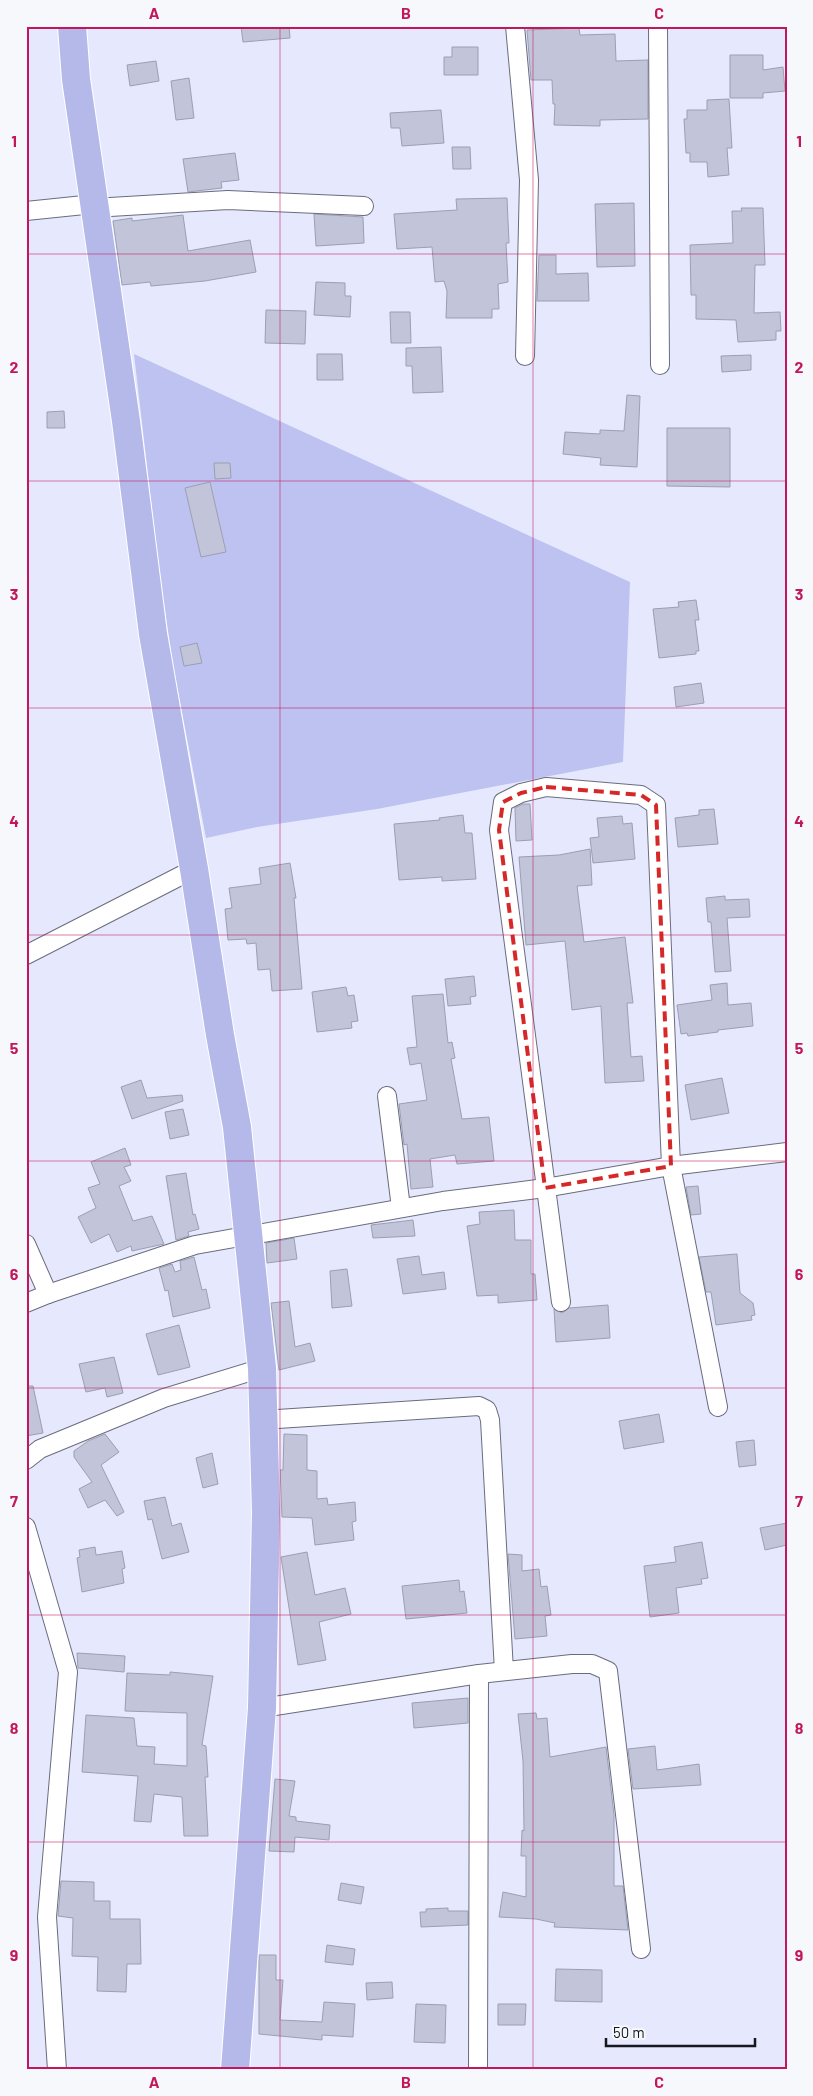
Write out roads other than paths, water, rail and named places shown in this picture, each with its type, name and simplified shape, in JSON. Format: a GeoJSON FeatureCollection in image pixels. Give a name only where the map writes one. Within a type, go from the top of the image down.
{"type":"FeatureCollection","features":[{"type":"Feature","properties":{"kind":"highway"},"geometry":{"type":"LineString","coordinates":[[72,26],[76,79],[93,206],[126,421],[153,634],[237,1127],[262,1368],[266,1512],[262,1708],[235,2070]]}},
{"type":"Feature","properties":{"kind":"street"},"geometry":{"type":"LineString","coordinates":[[515,26],[529,180],[525,356]]}},
{"type":"Feature","properties":{"kind":"street"},"geometry":{"type":"LineString","coordinates":[[658,26],[660,365]]}},
{"type":"Feature","properties":{"kind":"street"},"geometry":{"type":"LineString","coordinates":[[26,211],[228,200],[364,206]]}},
{"type":"Feature","properties":{"kind":"street"},"geometry":{"type":"LineString","coordinates":[[561,1302],[499,830],[503,802],[521,793],[546,787],[641,795],[656,805],[671,1166],[718,1406]]}},
{"type":"Feature","properties":{"kind":"street"},"geometry":{"type":"LineString","coordinates":[[26,955],[194,869]]}},
{"type":"Feature","properties":{"kind":"street"},"geometry":{"type":"LineString","coordinates":[[387,1096],[401,1208]]}},
{"type":"Feature","properties":{"kind":"street"},"geometry":{"type":"LineString","coordinates":[[26,1304],[48,1294],[195,1245],[401,1208],[545,1188],[671,1166],[787,1152]]}},
{"type":"Feature","properties":{"kind":"street"},"geometry":{"type":"LineString","coordinates":[[26,1244],[48,1294]]}},
{"type":"Feature","properties":{"kind":"street"},"geometry":{"type":"LineString","coordinates":[[26,1460],[40,1449],[164,1398],[262,1368]]}},
{"type":"Feature","properties":{"kind":"street"},"geometry":{"type":"LineString","coordinates":[[262,1420],[479,1406],[487,1410],[490,1420],[504,1671]]}},
{"type":"Feature","properties":{"kind":"street"},"geometry":{"type":"LineString","coordinates":[[26,1527],[68,1672],[47,1917],[57,2070]]}},
{"type":"Feature","properties":{"kind":"street"},"geometry":{"type":"LineString","coordinates":[[262,1708],[504,1671],[572,1664],[592,1664],[608,1671],[641,1949]]}},
{"type":"Feature","properties":{"kind":"street"},"geometry":{"type":"LineString","coordinates":[[478,2070],[479,1674]]}}]}
